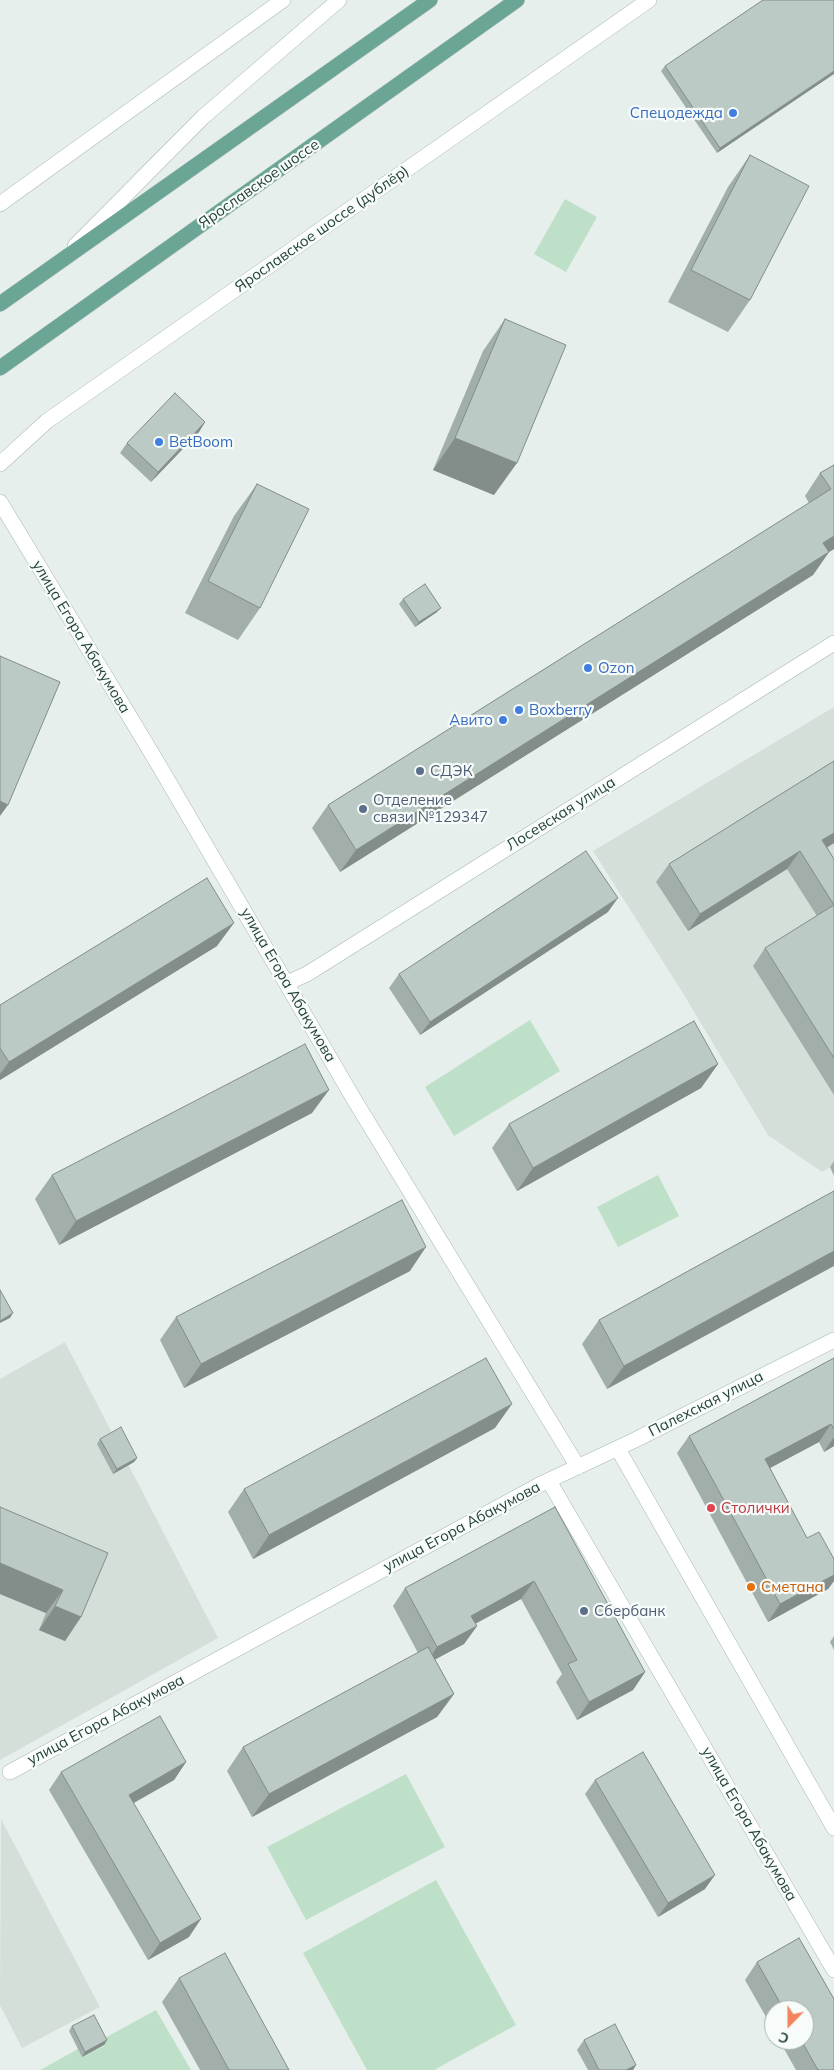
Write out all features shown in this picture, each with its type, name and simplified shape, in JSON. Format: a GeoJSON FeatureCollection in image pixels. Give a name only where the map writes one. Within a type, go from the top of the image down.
{"type":"FeatureCollection","features":[{"type":"Feature","properties":{"kind":"main road"},"geometry":{"type":"LineString","coordinates":[[0,304],[430,0]]}},
{"type":"Feature","properties":{"kind":"main road","name":"Ярославское шоссе"},"geometry":{"type":"LineString","coordinates":[[0,368],[517,0]]}},
{"type":"Feature","properties":{"kind":"street"},"geometry":{"type":"LineString","coordinates":[[0,204],[206,58],[284,0]]}},
{"type":"Feature","properties":{"kind":"street"},"geometry":{"type":"LineString","coordinates":[[59,263],[203,117],[339,0]]}},
{"type":"Feature","properties":{"kind":"street","name":"Ярославское шоссе (дублёр)"},"geometry":{"type":"LineString","coordinates":[[0,464],[47,420],[649,0]]}},
{"type":"Feature","properties":{"kind":"street","name":"улица Егора Абакумова"},"geometry":{"type":"LineString","coordinates":[[0,502],[154,757],[355,1101],[578,1467]]}},
{"type":"Feature","properties":{"kind":"street","name":"Лосевская улица"},"geometry":{"type":"LineString","coordinates":[[287,983],[307,974],[834,643]]}},
{"type":"Feature","properties":{"kind":"street","name":"Палехская улица"},"geometry":{"type":"LineString","coordinates":[[549,1480],[618,1448],[834,1340]]}},
{"type":"Feature","properties":{"kind":"street"},"geometry":{"type":"LineString","coordinates":[[618,1448],[834,1828]]}},
{"type":"Feature","properties":{"kind":"street","name":"улица Егора Абакумова"},"geometry":{"type":"LineString","coordinates":[[10,1772],[549,1480],[834,1970]]}},
{"type":"Feature","properties":{"kind":"shaded area"},"geometry":{"type":"Polygon","coordinates":[[[834,707],[834,1165],[822,1172],[768,1135],[681,990],[593,851],[834,707]]]}},
{"type":"Feature","properties":{"kind":"shaded area"},"geometry":{"type":"Polygon","coordinates":[[[65,1342],[218,1638],[0,1760],[0,1379],[65,1342]]]}},
{"type":"Feature","properties":{"kind":"shaded area"},"geometry":{"type":"Polygon","coordinates":[[[1,1819],[100,2007],[22,2048],[0,2005],[1,1819]]]}},
{"type":"Feature","properties":{"kind":"green space"},"geometry":{"type":"Polygon","coordinates":[[[565,199],[597,217],[566,272],[534,254],[565,199]]]}},
{"type":"Feature","properties":{"kind":"green space"},"geometry":{"type":"Polygon","coordinates":[[[530,1020],[560,1071],[454,1136],[425,1087],[530,1020]]]}},
{"type":"Feature","properties":{"kind":"green space"},"geometry":{"type":"Polygon","coordinates":[[[658,1175],[679,1216],[618,1247],[597,1207],[658,1175]]]}},
{"type":"Feature","properties":{"kind":"green space"},"geometry":{"type":"Polygon","coordinates":[[[406,1774],[445,1847],[306,1920],[267,1847],[406,1774]]]}},
{"type":"Feature","properties":{"kind":"green space"},"geometry":{"type":"Polygon","coordinates":[[[436,1880],[516,2025],[434,2070],[367,2070],[303,1953],[436,1880]]]}},
{"type":"Feature","properties":{"kind":"green space"},"geometry":{"type":"Polygon","coordinates":[[[156,2010],[191,2070],[40,2070],[78,2049],[82,2057],[104,2046],[101,2040],[156,2010]]]}},
{"type":"Feature","properties":{"kind":"building","name":"Спецодежда"},"geometry":{"type":"Polygon","coordinates":[[[763,0],[834,0],[834,71],[720,148],[665,66],[763,0]]]}},
{"type":"Feature","properties":{"kind":"building"},"geometry":{"type":"Polygon","coordinates":[[[750,155],[809,186],[750,300],[691,270],[750,155]]]}},
{"type":"Feature","properties":{"kind":"building"},"geometry":{"type":"Polygon","coordinates":[[[505,319],[566,345],[517,463],[455,438],[505,319]]]}},
{"type":"Feature","properties":{"kind":"building","name":"BetBoom"},"geometry":{"type":"Polygon","coordinates":[[[175,393],[205,422],[158,472],[127,443],[175,393]]]}},
{"type":"Feature","properties":{"kind":"building"},"geometry":{"type":"Polygon","coordinates":[[[834,465],[834,536],[823,543],[829,552],[356,850],[328,805],[831,489],[820,473],[834,465]]]}},
{"type":"Feature","properties":{"kind":"building"},"geometry":{"type":"Polygon","coordinates":[[[257,484],[309,509],[260,608],[208,581],[257,484]]]}},
{"type":"Feature","properties":{"kind":"building"},"geometry":{"type":"Polygon","coordinates":[[[425,584],[441,608],[419,622],[403,599],[425,584]]]}},
{"type":"Feature","properties":{"kind":"building"},"geometry":{"type":"Polygon","coordinates":[[[0,656],[60,682],[8,805],[0,801],[0,656]]]}},
{"type":"Feature","properties":{"kind":"building"},"geometry":{"type":"Polygon","coordinates":[[[834,761],[834,833],[822,840],[834,859],[834,905],[800,851],[700,914],[669,864],[834,761]]]}},
{"type":"Feature","properties":{"kind":"building"},"geometry":{"type":"Polygon","coordinates":[[[586,851],[618,898],[430,1022],[399,974],[586,851]]]}},
{"type":"Feature","properties":{"kind":"building"},"geometry":{"type":"Polygon","coordinates":[[[207,878],[234,923],[9,1062],[0,1048],[0,1005],[207,878]]]}},
{"type":"Feature","properties":{"kind":"building"},"geometry":{"type":"Polygon","coordinates":[[[834,905],[834,1058],[765,948],[834,905]]]}},
{"type":"Feature","properties":{"kind":"building"},"geometry":{"type":"Polygon","coordinates":[[[694,1021],[718,1064],[533,1168],[509,1124],[694,1021]]]}},
{"type":"Feature","properties":{"kind":"building"},"geometry":{"type":"Polygon","coordinates":[[[305,1044],[329,1090],[76,1221],[52,1175],[305,1044]]]}},
{"type":"Feature","properties":{"kind":"building"},"geometry":{"type":"Polygon","coordinates":[[[834,1191],[834,1251],[624,1366],[599,1320],[834,1191]]]}},
{"type":"Feature","properties":{"kind":"building"},"geometry":{"type":"Polygon","coordinates":[[[402,1200],[426,1247],[201,1364],[176,1317],[402,1200]]]}},
{"type":"Feature","properties":{"kind":"building"},"geometry":{"type":"Polygon","coordinates":[[[0,1290],[13,1313],[0,1321],[0,1290]]]}},
{"type":"Feature","properties":{"kind":"building"},"geometry":{"type":"Polygon","coordinates":[[[486,1358],[512,1404],[269,1535],[244,1489],[486,1358]]]}},
{"type":"Feature","properties":{"kind":"building"},"geometry":{"type":"Polygon","coordinates":[[[834,1358],[834,1429],[831,1424],[765,1459],[807,1538],[819,1532],[834,1559],[834,1575],[780,1604],[689,1436],[834,1358]]]}},
{"type":"Feature","properties":{"kind":"building"},"geometry":{"type":"Polygon","coordinates":[[[121,1427],[137,1458],[117,1469],[100,1439],[121,1427]]]}},
{"type":"Feature","properties":{"kind":"building"},"geometry":{"type":"Polygon","coordinates":[[[0,1507],[108,1553],[81,1617],[55,1606],[63,1590],[0,1563],[0,1507]]]}},
{"type":"Feature","properties":{"kind":"building"},"geometry":{"type":"Polygon","coordinates":[[[555,1507],[645,1672],[589,1702],[568,1664],[577,1660],[534,1581],[471,1616],[477,1626],[437,1647],[405,1588],[555,1507]]]}},
{"type":"Feature","properties":{"kind":"building"},"geometry":{"type":"Polygon","coordinates":[[[428,1647],[454,1694],[269,1794],[243,1747],[428,1647]]]}},
{"type":"Feature","properties":{"kind":"building"},"geometry":{"type":"Polygon","coordinates":[[[160,1716],[186,1762],[129,1795],[201,1919],[160,1943],[61,1772],[160,1716]]]}},
{"type":"Feature","properties":{"kind":"building"},"geometry":{"type":"Polygon","coordinates":[[[643,1752],[715,1875],[668,1903],[595,1780],[643,1752]]]}},
{"type":"Feature","properties":{"kind":"building"},"geometry":{"type":"Polygon","coordinates":[[[799,1938],[834,1999],[834,2070],[818,2070],[807,2050],[814,2050],[814,2000],[778,2000],[757,1962],[799,1938]]]}},
{"type":"Feature","properties":{"kind":"building"},"geometry":{"type":"Polygon","coordinates":[[[225,1953],[289,2070],[229,2070],[179,1978],[225,1953]]]}},
{"type":"Feature","properties":{"kind":"building"},"geometry":{"type":"Polygon","coordinates":[[[94,2015],[107,2040],[85,2052],[72,2026],[94,2015]]]}},
{"type":"Feature","properties":{"kind":"building"},"geometry":{"type":"Polygon","coordinates":[[[615,2024],[636,2065],[626,2070],[599,2070],[584,2040],[615,2024]]]}},
{"type":"Feature","properties":{"kind":"place","name":"Спецодежда"},"geometry":{"type":"Point","coordinates":[733,113]}},
{"type":"Feature","properties":{"kind":"place","name":"BetBoom"},"geometry":{"type":"Point","coordinates":[159,442]}},
{"type":"Feature","properties":{"kind":"place","name":"Ozon"},"geometry":{"type":"Point","coordinates":[588,668]}},
{"type":"Feature","properties":{"kind":"place","name":"Boxberry"},"geometry":{"type":"Point","coordinates":[519,710]}},
{"type":"Feature","properties":{"kind":"place","name":"Авито"},"geometry":{"type":"Point","coordinates":[503,720]}},
{"type":"Feature","properties":{"kind":"place","name":"СДЭК"},"geometry":{"type":"Point","coordinates":[420,771]}},
{"type":"Feature","properties":{"kind":"place","name":"Отделение связи №129347"},"geometry":{"type":"Point","coordinates":[363,809]}},
{"type":"Feature","properties":{"kind":"place","name":"Столички"},"geometry":{"type":"Point","coordinates":[711,1508]}},
{"type":"Feature","properties":{"kind":"place","name":"Сметана"},"geometry":{"type":"Point","coordinates":[751,1587]}},
{"type":"Feature","properties":{"kind":"place","name":"Сбербанк"},"geometry":{"type":"Point","coordinates":[584,1611]}}]}
